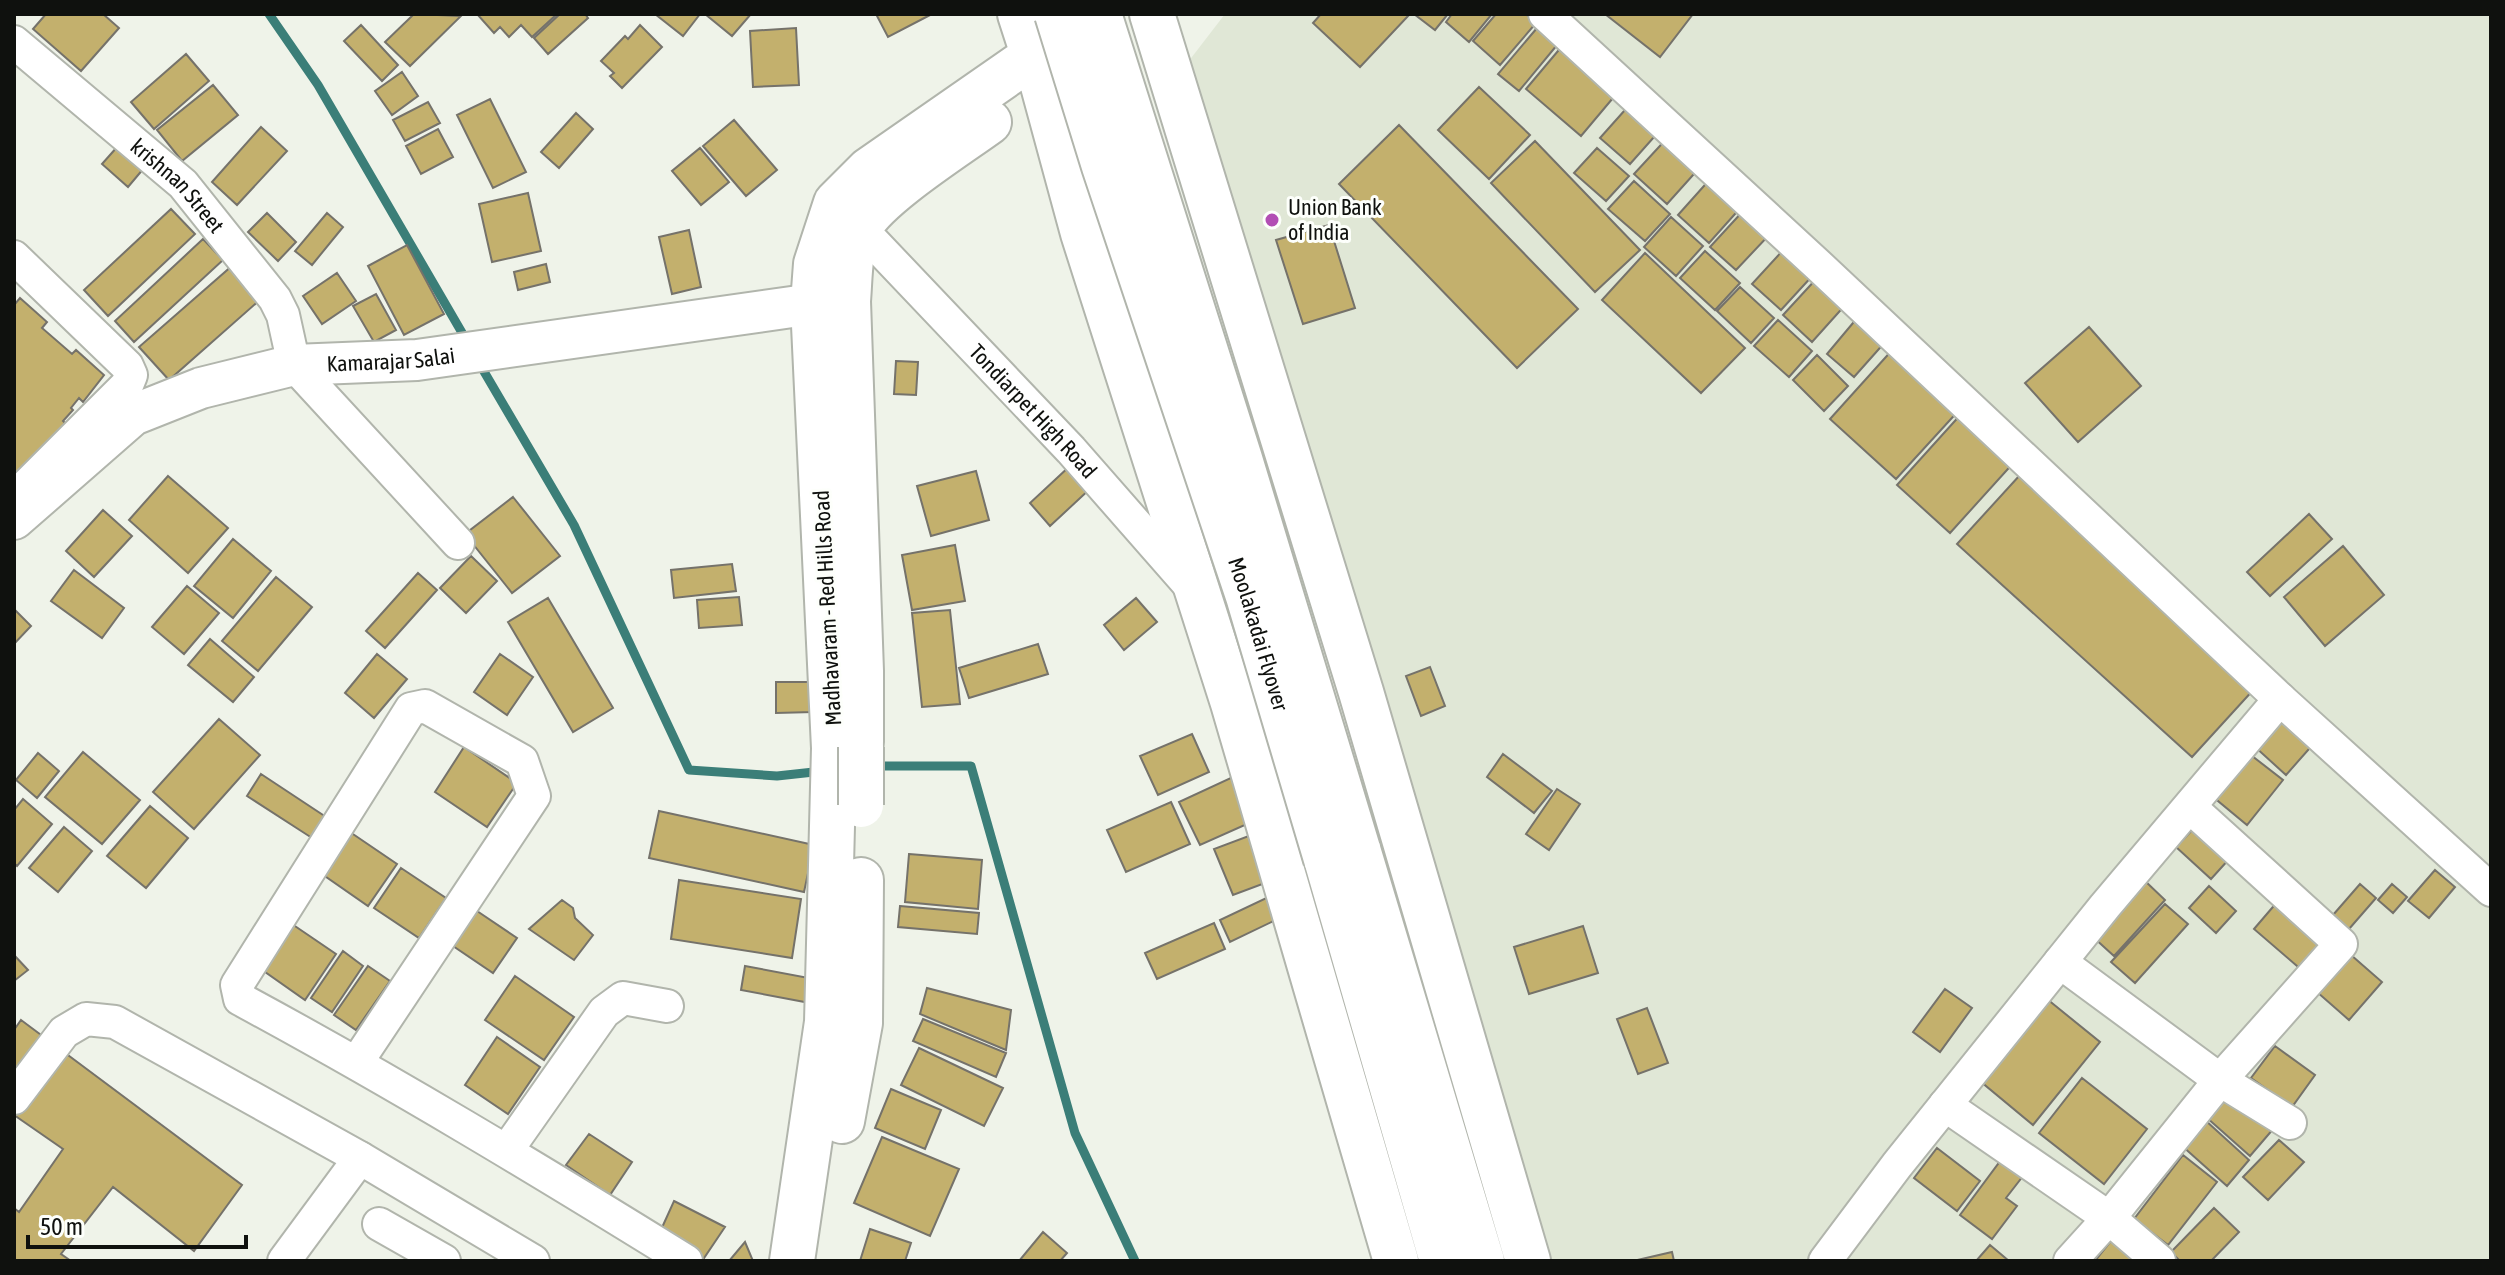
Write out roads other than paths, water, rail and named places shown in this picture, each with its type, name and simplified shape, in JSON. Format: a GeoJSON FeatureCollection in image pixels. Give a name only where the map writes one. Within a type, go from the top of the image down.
{"type":"FeatureCollection","features":[{"type":"Feature","properties":{"kind":"main road"},"geometry":{"type":"LineString","coordinates":[[1020,14],[1083,233],[1201,599],[1396,1261]]}},
{"type":"Feature","properties":{"kind":"main road","name":"Moolakadai Flyover"},"geometry":{"type":"LineString","coordinates":[[1057,14],[1104,166],[1248,596],[1342,854],[1482,1261]]}},
{"type":"Feature","properties":{"kind":"main road","name":"Moolakadai Flyover"},"geometry":{"type":"LineString","coordinates":[[1099,14],[1236,444],[1342,854],[1442,1261]]}},
{"type":"Feature","properties":{"kind":"main road"},"geometry":{"type":"LineString","coordinates":[[1152,14],[1357,678],[1528,1261]]}},
{"type":"Feature","properties":{"kind":"main road","name":"Madhavaram - Red Hills Road"},"geometry":{"type":"LineString","coordinates":[[848,747],[861,671],[848,301],[855,241],[860,228],[877,205],[1037,69]]}},
{"type":"Feature","properties":{"kind":"main road","name":"Madhavaram - Red Hills Road"},"geometry":{"type":"LineString","coordinates":[[792,1261],[827,1022],[847,805],[848,747],[813,304],[816,264],[836,203],[869,170],[1037,69]]}},
{"type":"Feature","properties":{"kind":"main road"},"geometry":{"type":"LineString","coordinates":[[1083,233],[1206,193]]}},
{"type":"Feature","properties":{"kind":"main road","name":"Madhavaram - Red Hills Road"},"geometry":{"type":"LineString","coordinates":[[815,1261],[860,1023],[847,805]]}},
{"type":"Feature","properties":{"kind":"street"},"geometry":{"type":"LineString","coordinates":[[1545,14],[1818,265],[2280,699],[2491,890]]}},
{"type":"Feature","properties":{"kind":"street","name":"krishnan Street"},"geometry":{"type":"LineString","coordinates":[[14,42],[183,184],[275,299],[283,315],[294,365]]}},
{"type":"Feature","properties":{"kind":"street","name":"Tondiarpet High Road"},"geometry":{"type":"LineString","coordinates":[[860,228],[1071,450],[1201,599]]}},
{"type":"Feature","properties":{"kind":"street"},"geometry":{"type":"LineString","coordinates":[[14,498],[127,385],[131,375],[127,366],[16,263]]}},
{"type":"Feature","properties":{"kind":"street","name":"Kamarajar Salai"},"geometry":{"type":"LineString","coordinates":[[14,519],[133,415],[201,388],[294,365],[417,360],[813,304]]}},
{"type":"Feature","properties":{"kind":"street"},"geometry":{"type":"LineString","coordinates":[[294,365],[458,543]]}},
{"type":"Feature","properties":{"kind":"street"},"geometry":{"type":"LineString","coordinates":[[1841,1254],[1945,1105],[2280,699]]}},
{"type":"Feature","properties":{"kind":"street"},"geometry":{"type":"LineString","coordinates":[[357,1062],[534,796],[522,761],[425,706],[411,709],[237,985],[240,999],[357,1062],[507,1150],[686,1261]]}},
{"type":"Feature","properties":{"kind":"street"},"geometry":{"type":"LineString","coordinates":[[2070,1261],[2109,1218],[2220,1080],[2341,944],[2190,807]]}},
{"type":"Feature","properties":{"kind":"street"},"geometry":{"type":"LineString","coordinates":[[2060,962],[2220,1080],[2290,1123]]}},
{"type":"Feature","properties":{"kind":"street"},"geometry":{"type":"LineString","coordinates":[[507,1150],[604,1012],[623,998],[667,1006]]}},
{"type":"Feature","properties":{"kind":"street"},"geometry":{"type":"LineString","coordinates":[[14,1098],[64,1032],[86,1019],[115,1022],[360,1158],[533,1261]]}},
{"type":"Feature","properties":{"kind":"street"},"geometry":{"type":"LineString","coordinates":[[1945,1105],[2109,1218],[2159,1261]]}},
{"type":"Feature","properties":{"kind":"street"},"geometry":{"type":"LineString","coordinates":[[284,1261],[360,1158]]}},
{"type":"Feature","properties":{"kind":"street"},"geometry":{"type":"LineString","coordinates":[[379,1224],[444,1261]]}},
{"type":"Feature","properties":{"kind":"waterway"},"geometry":{"type":"LineString","coordinates":[[269,14],[318,85],[468,343]]}},
{"type":"Feature","properties":{"kind":"waterway"},"geometry":{"type":"LineString","coordinates":[[479,363],[574,525],[689,770],[777,776],[823,771]]}},
{"type":"Feature","properties":{"kind":"waterway"},"geometry":{"type":"LineString","coordinates":[[874,766],[971,766],[1075,1133],[1135,1261]]}},
{"type":"Feature","properties":{"kind":"place","name":"Union Bank of India"},"geometry":{"type":"Point","coordinates":[1272,220]}}]}
